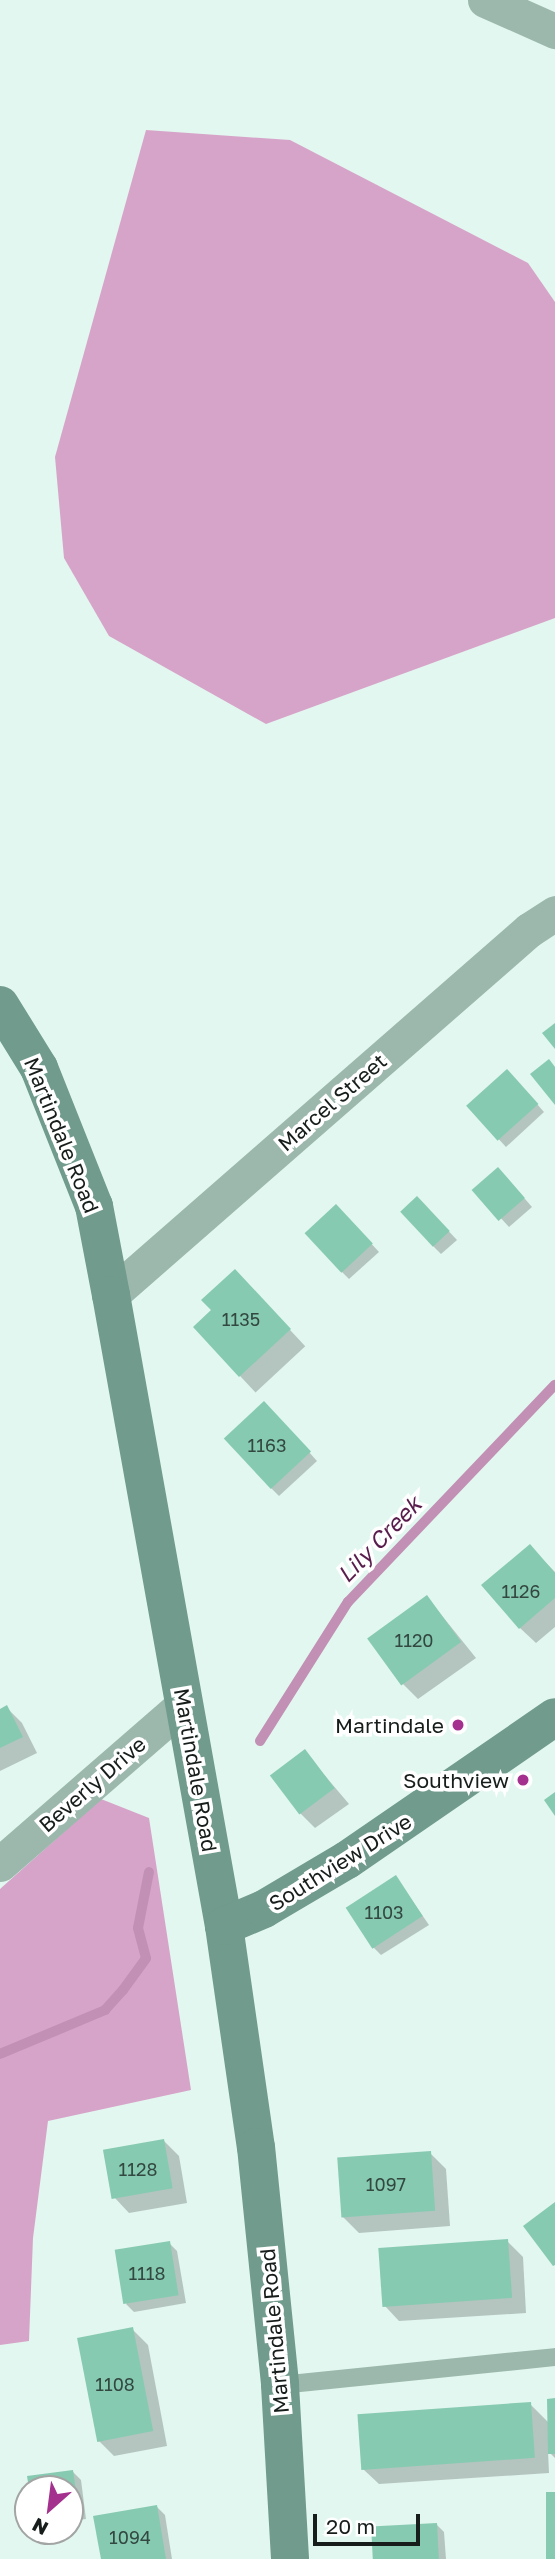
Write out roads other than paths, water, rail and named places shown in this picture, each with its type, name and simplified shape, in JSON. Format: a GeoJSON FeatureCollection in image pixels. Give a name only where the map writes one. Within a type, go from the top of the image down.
{"type":"FeatureCollection","features":[{"type":"Feature","properties":{"kind":"street"},"geometry":{"type":"LineString","coordinates":[[485,0],[555,31]]}},
{"type":"Feature","properties":{"kind":"street","name":"Marcel Street"},"geometry":{"type":"LineString","coordinates":[[111,1295],[529,930],[555,913]]}},
{"type":"Feature","properties":{"kind":"street","name":"Martindale Road"},"geometry":{"type":"LineString","coordinates":[[0,1005],[39,1068],[93,1206],[111,1295],[224,1926],[260,2178],[280,2385],[290,2559]]}},
{"type":"Feature","properties":{"kind":"street","name":"Beverly Drive"},"geometry":{"type":"LineString","coordinates":[[0,1864],[184,1704]]}},
{"type":"Feature","properties":{"kind":"street","name":"Southview Drive"},"geometry":{"type":"LineString","coordinates":[[224,1926],[264,1909],[347,1860],[555,1717]]}},
{"type":"Feature","properties":{"kind":"lane"},"geometry":{"type":"LineString","coordinates":[[280,2385],[555,2357]]}},
{"type":"Feature","properties":{"kind":"waterway","name":"Lily Creek"},"geometry":{"type":"LineString","coordinates":[[260,1741],[348,1602],[555,1385]]}},
{"type":"Feature","properties":{"kind":"waterway","name":"Lily Creek"},"geometry":{"type":"LineString","coordinates":[[0,2054],[105,2010],[123,1990],[146,1958],[138,1928],[149,1872]]}},
{"type":"Feature","properties":{"kind":"place","name":"Martindale"},"geometry":{"type":"Point","coordinates":[458,1725]}},
{"type":"Feature","properties":{"kind":"place","name":"Southview"},"geometry":{"type":"Point","coordinates":[523,1780]}}]}
